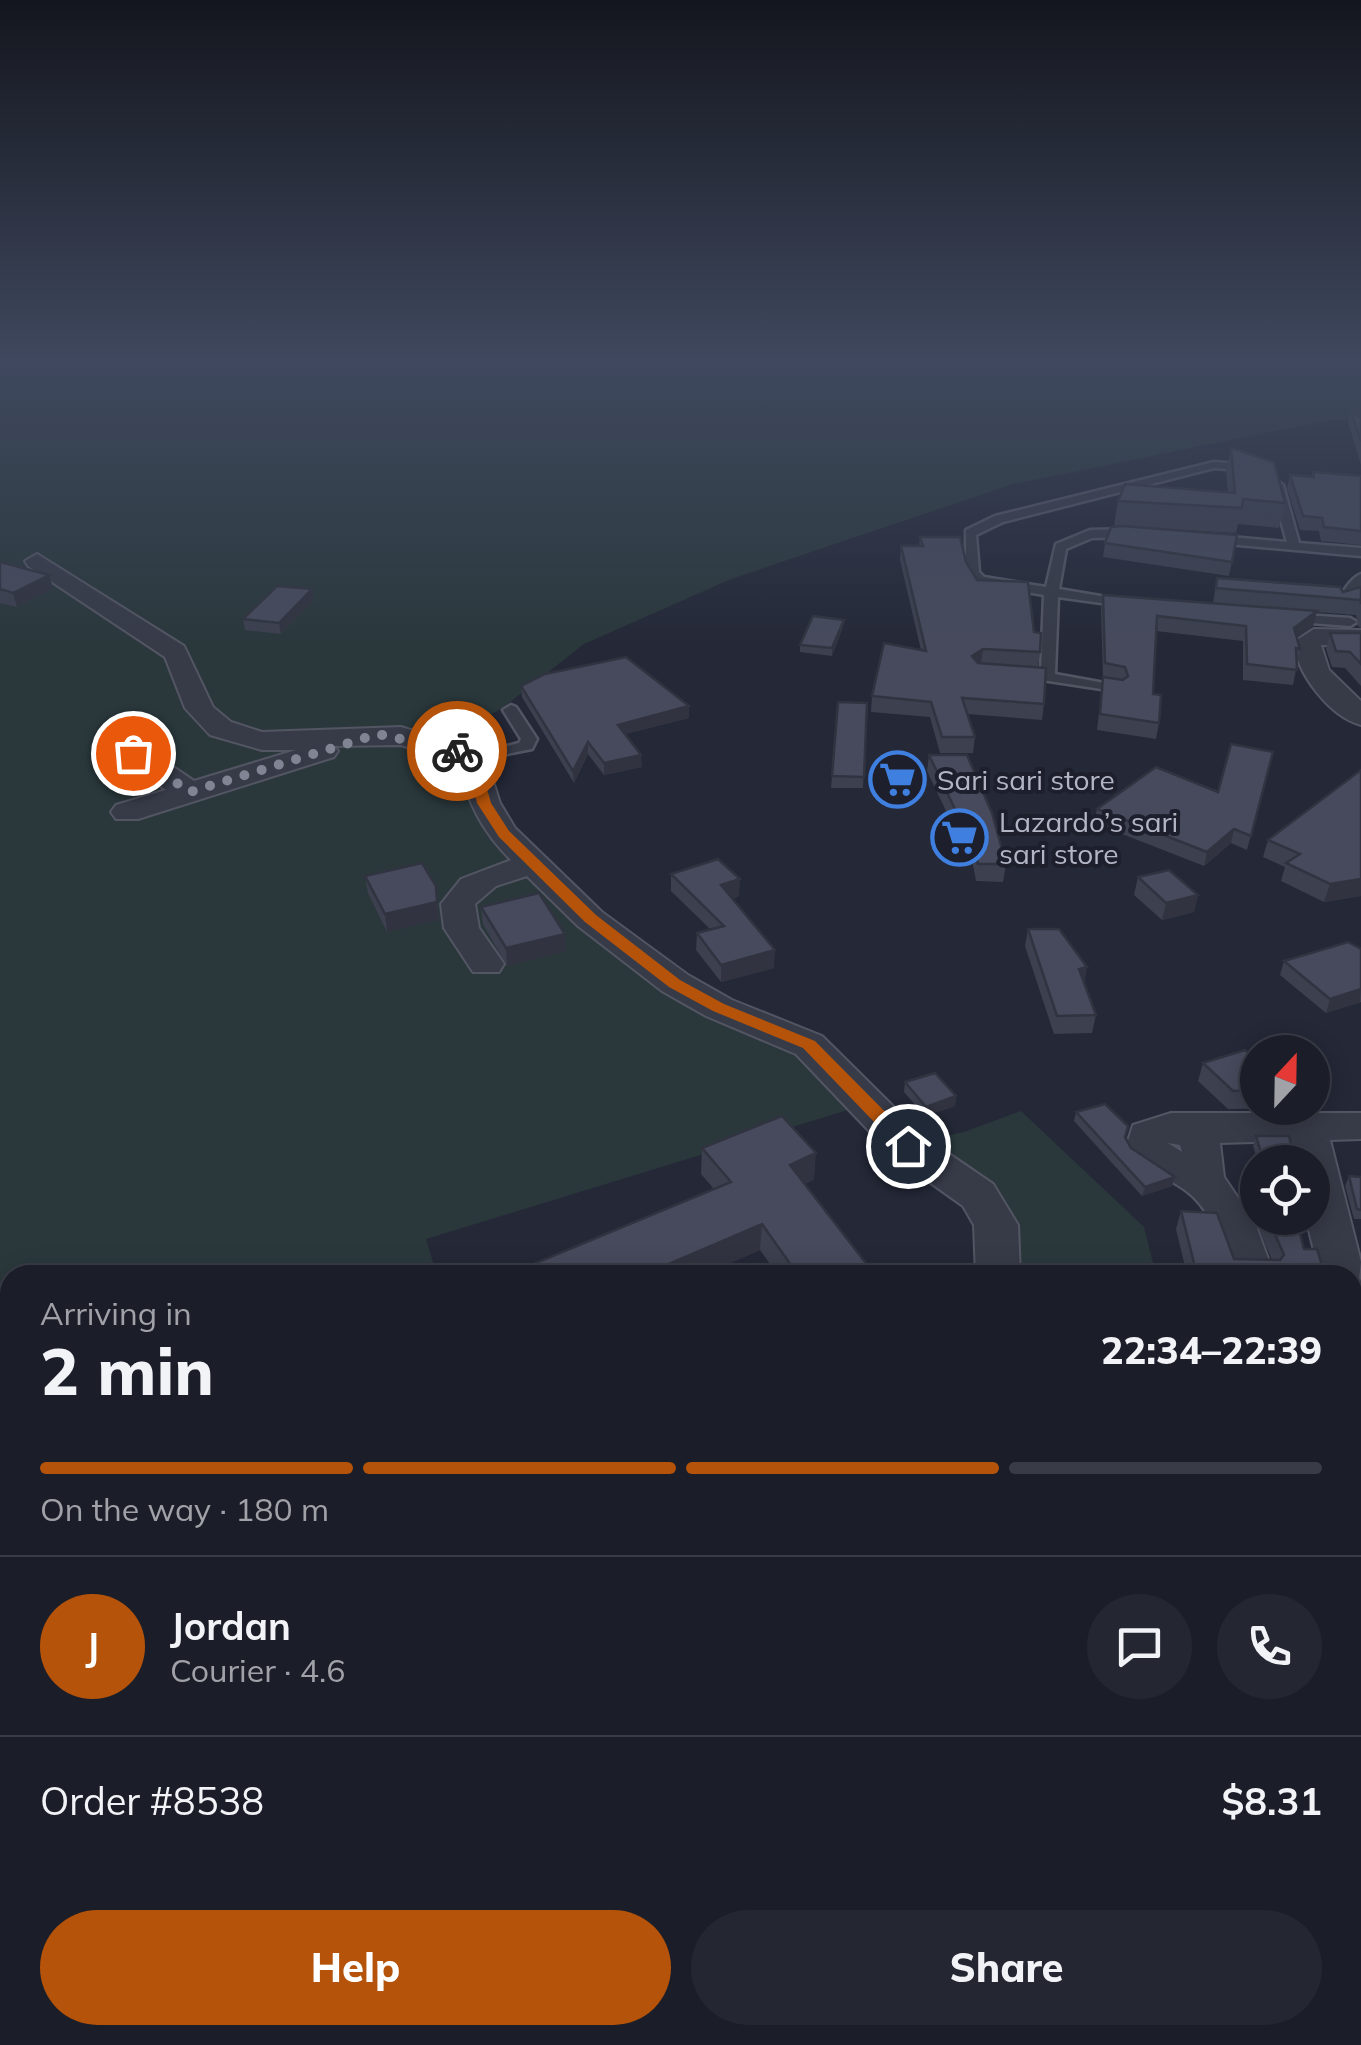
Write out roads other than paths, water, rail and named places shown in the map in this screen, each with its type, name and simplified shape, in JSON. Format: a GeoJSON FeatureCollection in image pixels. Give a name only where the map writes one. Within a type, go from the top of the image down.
{"type":"FeatureCollection","features":[{"type":"Feature","properties":{"kind":"street"},"geometry":{"type":"LineString","coordinates":[[37,561],[174,652],[190,672],[196,703],[228,733],[281,740],[378,734],[419,740],[473,760],[484,803],[504,834],[590,918],[675,984],[719,1008],[809,1044],[908,1146],[978,1196],[996,1225],[998,1265]]}},
{"type":"Feature","properties":{"kind":"street"},"geometry":{"type":"LineString","coordinates":[[1355,630],[1314,637],[1307,642],[1306,652],[1324,680],[1361,716]]}},
{"type":"Feature","properties":{"kind":"street"},"geometry":{"type":"LineString","coordinates":[[127,812],[378,734]]}},
{"type":"Feature","properties":{"kind":"street"},"geometry":{"type":"LineString","coordinates":[[133,753],[190,792]]}},
{"type":"Feature","properties":{"kind":"street"},"geometry":{"type":"LineString","coordinates":[[486,964],[457,917],[457,905],[482,882],[533,864]]}},
{"type":"Feature","properties":{"kind":"street"},"geometry":{"type":"LineString","coordinates":[[1248,1265],[1227,1208],[1203,1182],[1159,1158],[1145,1142],[1157,1130],[1357,1126]]}},
{"type":"Feature","properties":{"kind":"street"},"geometry":{"type":"LineString","coordinates":[[1306,1127],[1340,1265]]}},
{"type":"Feature","properties":{"kind":"lane"},"geometry":{"type":"LineString","coordinates":[[1148,606],[980,580],[972,573],[970,532],[999,519],[1222,464],[1256,468],[1275,477],[1294,546]]}},
{"type":"Feature","properties":{"kind":"lane"},"geometry":{"type":"LineString","coordinates":[[1048,676],[1051,594],[1057,554],[1065,543],[1103,532],[1157,534]]}},
{"type":"Feature","properties":{"kind":"lane"},"geometry":{"type":"LineString","coordinates":[[1195,538],[1361,552]]}},
{"type":"Feature","properties":{"kind":"lane"},"geometry":{"type":"LineString","coordinates":[[1344,601],[1361,578]]}},
{"type":"Feature","properties":{"kind":"lane"},"geometry":{"type":"LineString","coordinates":[[1265,616],[1355,630]]}},
{"type":"Feature","properties":{"kind":"lane"},"geometry":{"type":"LineString","coordinates":[[1014,674],[1116,688]]}},
{"type":"Feature","properties":{"kind":"lane"},"geometry":{"type":"LineString","coordinates":[[473,760],[526,746],[529,739],[511,710]]}},
{"type":"Feature","properties":{"kind":"place","name":"Sari sari store"},"geometry":{"type":"Point","coordinates":[898,779]}},
{"type":"Feature","properties":{"kind":"place","name":"Lazardo’s sari sari store"},"geometry":{"type":"Point","coordinates":[960,837]}}]}
